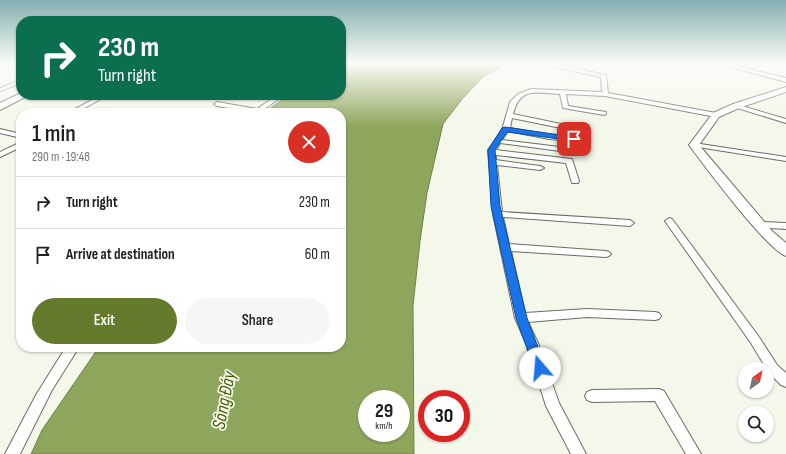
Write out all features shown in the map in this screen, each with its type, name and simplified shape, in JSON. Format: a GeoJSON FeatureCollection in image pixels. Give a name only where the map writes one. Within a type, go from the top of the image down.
{"type":"FeatureCollection","features":[{"type":"Feature","properties":{"kind":"main road"},"geometry":{"type":"LineString","coordinates":[[786,89],[736,106],[716,115],[694,145],[766,234],[786,251]]}},
{"type":"Feature","properties":{"kind":"main road"},"geometry":{"type":"LineString","coordinates":[[0,107],[16,99]]}},
{"type":"Feature","properties":{"kind":"street"},"geometry":{"type":"LineString","coordinates":[[604,84],[605,94]]}},
{"type":"Feature","properties":{"kind":"street"},"geometry":{"type":"LineString","coordinates":[[563,92],[566,107],[604,113]]}},
{"type":"Feature","properties":{"kind":"street"},"geometry":{"type":"LineString","coordinates":[[579,454],[553,406],[522,318],[513,286],[506,247],[497,214],[492,157],[497,141],[505,130],[513,102],[524,93],[563,92],[605,94],[716,115]]}},
{"type":"Feature","properties":{"kind":"street"},"geometry":{"type":"LineString","coordinates":[[80,108],[96,100]]}},
{"type":"Feature","properties":{"kind":"street"},"geometry":{"type":"LineString","coordinates":[[262,108],[274,100]]}},
{"type":"Feature","properties":{"kind":"street"},"geometry":{"type":"LineString","coordinates":[[218,104],[237,108]]}},
{"type":"Feature","properties":{"kind":"street"},"geometry":{"type":"LineString","coordinates":[[736,106],[786,121]]}},
{"type":"Feature","properties":{"kind":"street"},"geometry":{"type":"LineString","coordinates":[[509,115],[561,126]]}},
{"type":"Feature","properties":{"kind":"street"},"geometry":{"type":"LineString","coordinates":[[505,130],[547,137],[574,139]]}},
{"type":"Feature","properties":{"kind":"street"},"geometry":{"type":"LineString","coordinates":[[0,131],[16,135]]}},
{"type":"Feature","properties":{"kind":"street"},"geometry":{"type":"LineString","coordinates":[[497,141],[560,149]]}},
{"type":"Feature","properties":{"kind":"street"},"geometry":{"type":"LineString","coordinates":[[694,145],[786,159]]}},
{"type":"Feature","properties":{"kind":"street"},"geometry":{"type":"LineString","coordinates":[[0,155],[16,147]]}},
{"type":"Feature","properties":{"kind":"street"},"geometry":{"type":"LineString","coordinates":[[492,157],[540,168]]}},
{"type":"Feature","properties":{"kind":"street"},"geometry":{"type":"LineString","coordinates":[[492,157],[569,161],[575,181]]}},
{"type":"Feature","properties":{"kind":"street"},"geometry":{"type":"LineString","coordinates":[[497,214],[630,223]]}},
{"type":"Feature","properties":{"kind":"street"},"geometry":{"type":"LineString","coordinates":[[669,221],[755,340],[774,369],[786,381]]}},
{"type":"Feature","properties":{"kind":"street"},"geometry":{"type":"LineString","coordinates":[[759,225],[786,226]]}},
{"type":"Feature","properties":{"kind":"street"},"geometry":{"type":"LineString","coordinates":[[766,234],[786,243]]}},
{"type":"Feature","properties":{"kind":"street"},"geometry":{"type":"LineString","coordinates":[[506,247],[606,254]]}},
{"type":"Feature","properties":{"kind":"street"},"geometry":{"type":"LineString","coordinates":[[522,318],[587,313],[655,316]]}},
{"type":"Feature","properties":{"kind":"street"},"geometry":{"type":"LineString","coordinates":[[12,454],[40,399],[59,366],[69,352]]}},
{"type":"Feature","properties":{"kind":"street"},"geometry":{"type":"LineString","coordinates":[[592,396],[659,396],[694,454]]}},
{"type":"Feature","properties":{"kind":"lane"},"geometry":{"type":"LineString","coordinates":[[0,90],[12,84]]}},
{"type":"Feature","properties":{"kind":"water","name":"Sông Đáy"},"geometry":{"type":"Polygon","coordinates":[[[346,84],[476,84],[463,98],[443,124],[427,193],[413,306],[414,454],[31,454],[42,430],[96,352],[346,352],[346,108],[271,108],[281,100],[346,100],[346,84]]]}},
{"type":"Feature","properties":{"kind":"route"},"geometry":{"type":"LineString","coordinates":[[540,368],[522,318],[513,286],[506,247],[496,206],[492,148],[505,130],[547,137],[574,139]]}}]}
